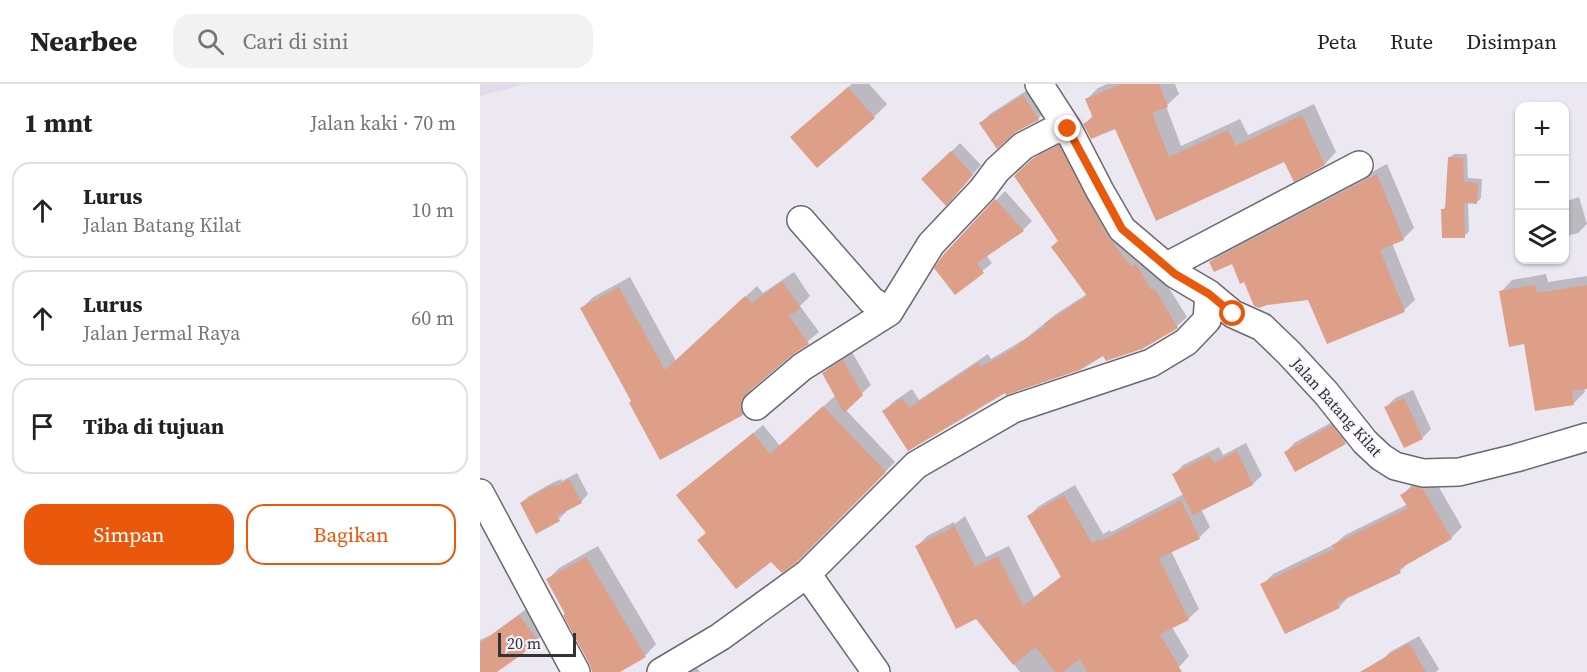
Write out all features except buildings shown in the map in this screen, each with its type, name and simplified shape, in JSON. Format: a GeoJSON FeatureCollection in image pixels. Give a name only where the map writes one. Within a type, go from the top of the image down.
{"type":"FeatureCollection","features":[{"type":"Feature","properties":{"kind":"street","name":"Jalan Batang Kilat"},"geometry":{"type":"LineString","coordinates":[[1039,84],[1068,129],[1122,229],[1175,274],[1209,294],[1233,314],[1262,327],[1326,393],[1365,442],[1381,457],[1395,466],[1423,473],[1459,472],[1587,437]]}},
{"type":"Feature","properties":{"kind":"street"},"geometry":{"type":"LineString","coordinates":[[756,406],[802,367],[889,312],[931,244],[997,170],[1023,146],[1054,130],[1068,129]]}},
{"type":"Feature","properties":{"kind":"street"},"geometry":{"type":"LineString","coordinates":[[1167,266],[1359,165]]}},
{"type":"Feature","properties":{"kind":"street"},"geometry":{"type":"LineString","coordinates":[[801,220],[871,300],[889,312]]}},
{"type":"Feature","properties":{"kind":"street"},"geometry":{"type":"LineString","coordinates":[[661,672],[720,637],[807,574],[916,465],[1013,409],[1151,363],[1186,342],[1207,320],[1209,294]]}},
{"type":"Feature","properties":{"kind":"street"},"geometry":{"type":"LineString","coordinates":[[480,493],[576,672]]}},
{"type":"Feature","properties":{"kind":"street"},"geometry":{"type":"LineString","coordinates":[[807,574],[876,672]]}},
{"type":"Feature","properties":{"kind":"shaded area"},"geometry":{"type":"Polygon","coordinates":[[[480,84],[525,84],[480,96],[480,84]]]}},
{"type":"Feature","properties":{"kind":"route"},"geometry":{"type":"LineString","coordinates":[[1068,129],[1122,229],[1175,274],[1209,294],[1233,314]]}}]}
